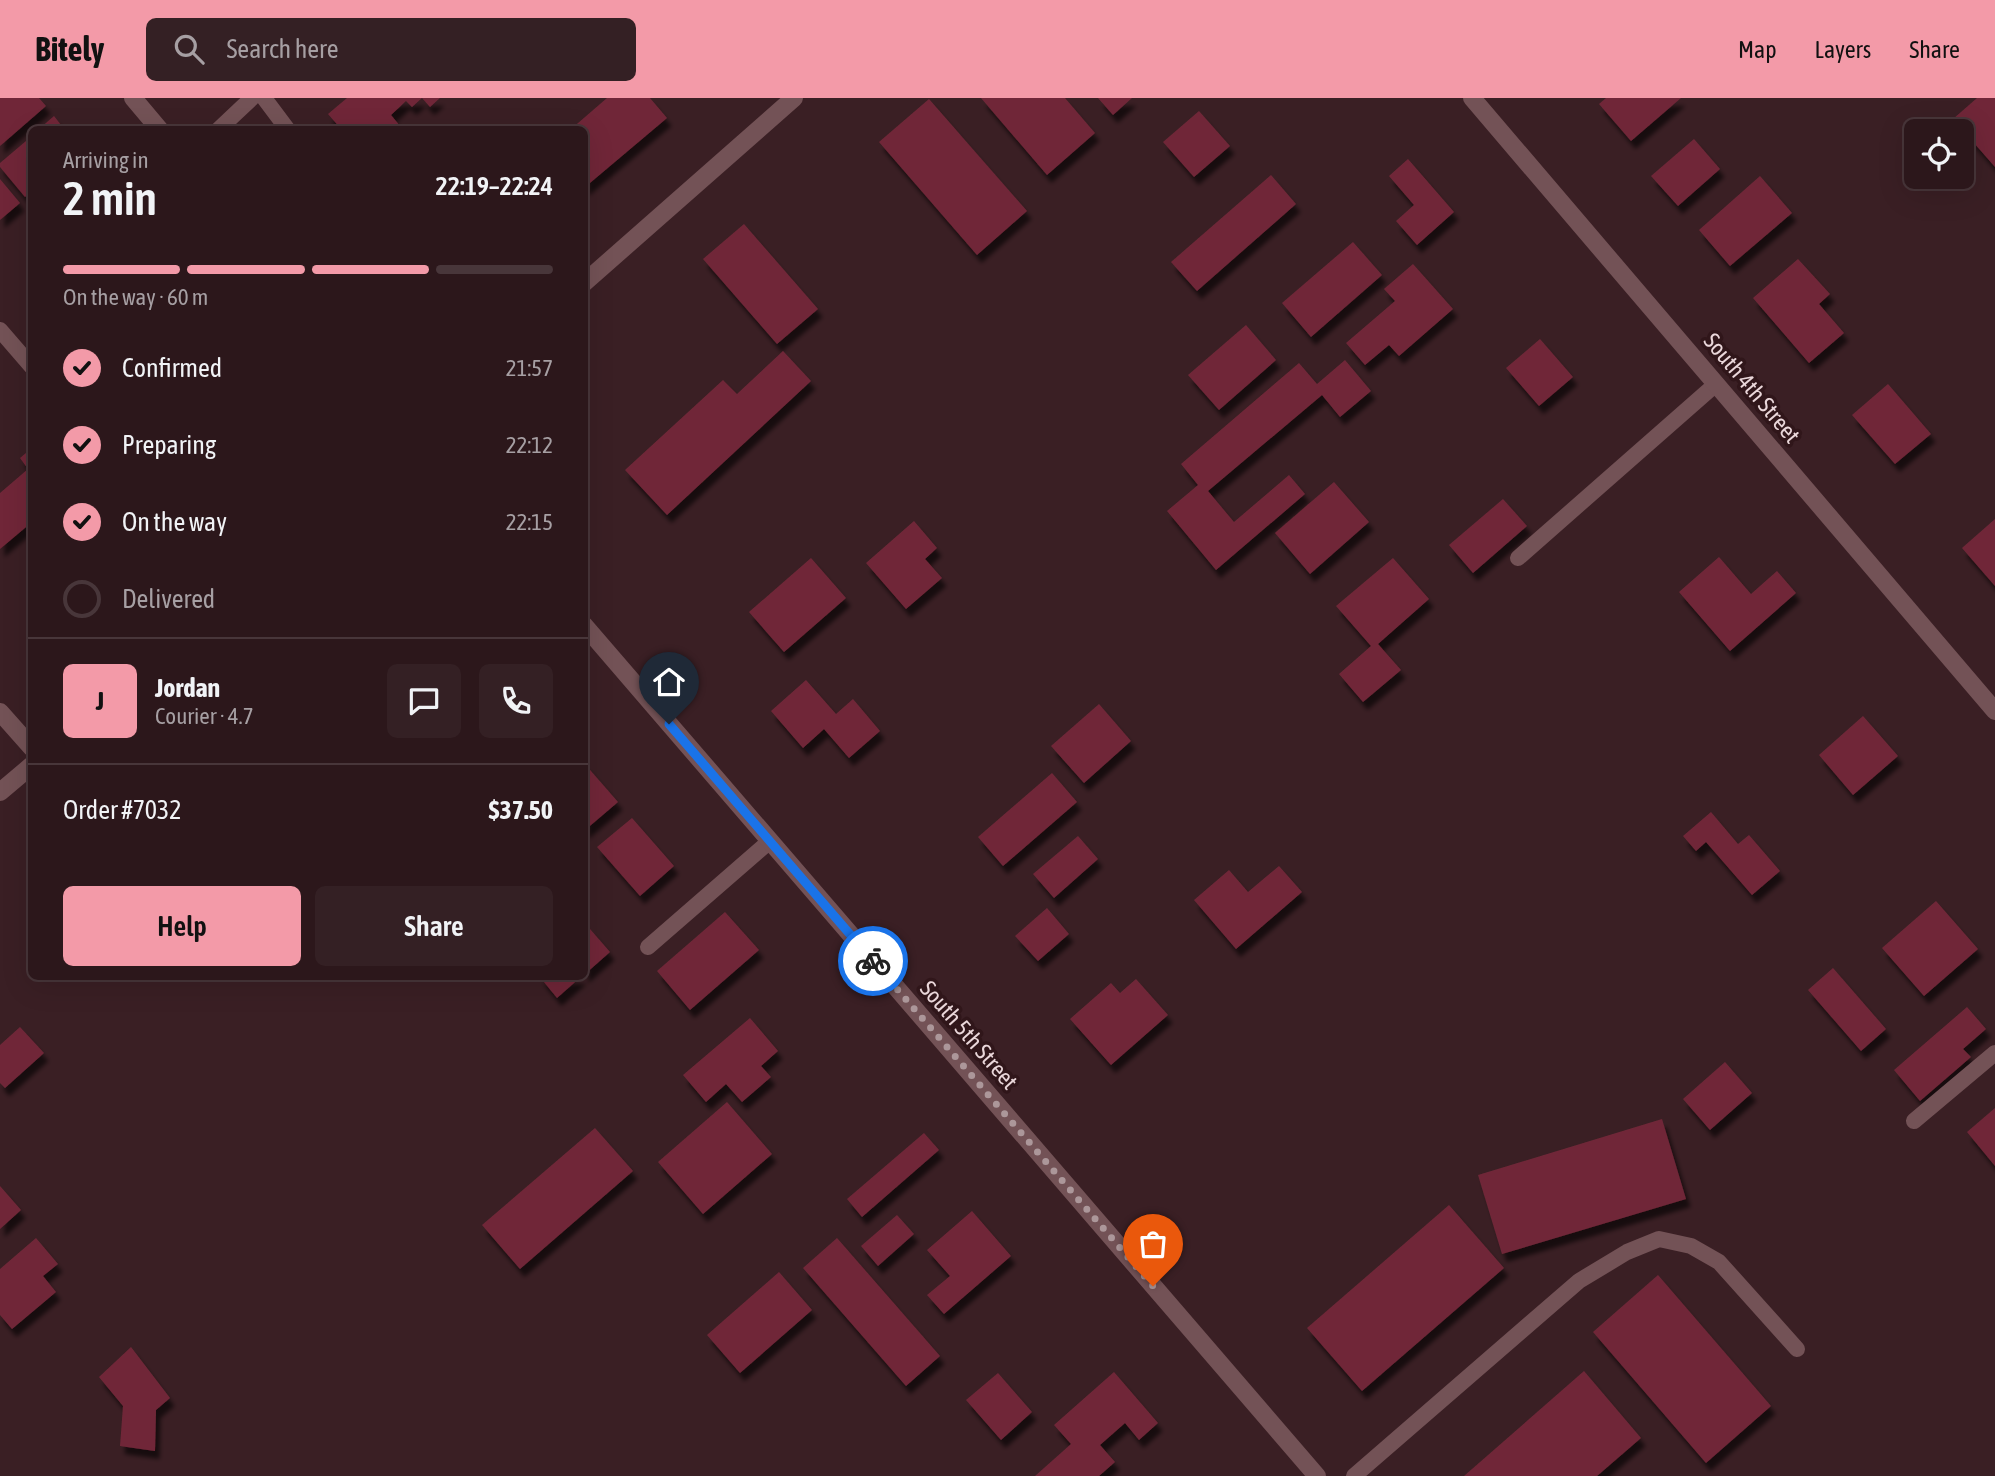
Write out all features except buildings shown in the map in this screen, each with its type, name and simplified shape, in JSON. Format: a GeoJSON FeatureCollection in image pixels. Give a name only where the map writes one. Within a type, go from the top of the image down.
{"type":"FeatureCollection","features":[{"type":"Feature","properties":{"kind":"street"},"geometry":{"type":"LineString","coordinates":[[133,98],[157,126]]}},
{"type":"Feature","properties":{"kind":"street"},"geometry":{"type":"LineString","coordinates":[[588,279],[794,98]]}},
{"type":"Feature","properties":{"kind":"street","name":"South 4th Street"},"geometry":{"type":"LineString","coordinates":[[1472,98],[1995,711]]}},
{"type":"Feature","properties":{"kind":"street","name":"South 5th Street"},"geometry":{"type":"LineString","coordinates":[[588,630],[1317,1476]]}},
{"type":"Feature","properties":{"kind":"street"},"geometry":{"type":"LineString","coordinates":[[0,712],[28,744]]}},
{"type":"Feature","properties":{"kind":"street"},"geometry":{"type":"LineString","coordinates":[[0,792],[28,768]]}},
{"type":"Feature","properties":{"kind":"lane"},"geometry":{"type":"LineString","coordinates":[[222,126],[252,98]]}},
{"type":"Feature","properties":{"kind":"lane"},"geometry":{"type":"LineString","coordinates":[[264,98],[285,126]]}},
{"type":"Feature","properties":{"kind":"lane"},"geometry":{"type":"LineString","coordinates":[[0,330],[28,363]]}},
{"type":"Feature","properties":{"kind":"lane"},"geometry":{"type":"LineString","coordinates":[[1518,558],[1716,384]]}},
{"type":"Feature","properties":{"kind":"lane"},"geometry":{"type":"LineString","coordinates":[[648,947],[770,841]]}},
{"type":"Feature","properties":{"kind":"lane"},"geometry":{"type":"LineString","coordinates":[[1914,1121],[1995,1053]]}},
{"type":"Feature","properties":{"kind":"lane"},"geometry":{"type":"LineString","coordinates":[[1354,1476],[1579,1281],[1627,1252],[1659,1239],[1691,1246],[1719,1262],[1797,1349]]}},
{"type":"Feature","properties":{"kind":"way so far"},"geometry":{"type":"LineString","coordinates":[[873,961],[1153,1286]]}},
{"type":"Feature","properties":{"kind":"route"},"geometry":{"type":"LineString","coordinates":[[669,724],[873,961]]}}]}
